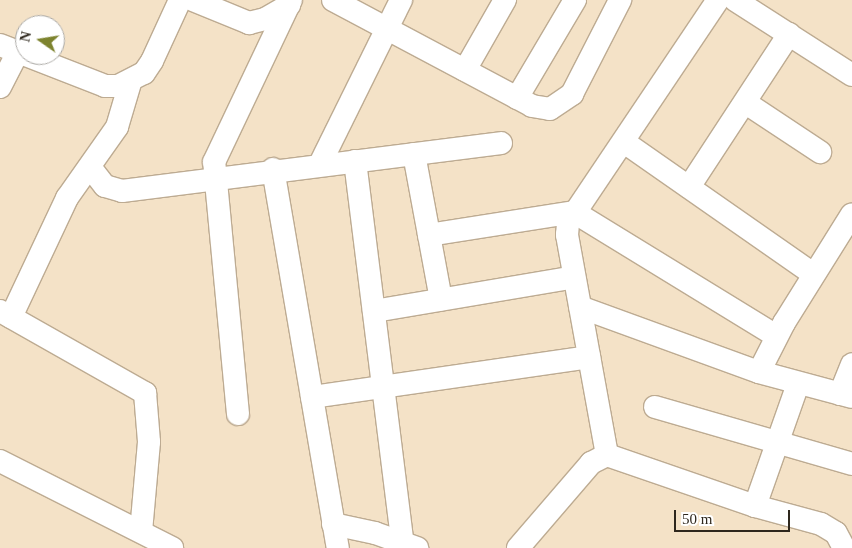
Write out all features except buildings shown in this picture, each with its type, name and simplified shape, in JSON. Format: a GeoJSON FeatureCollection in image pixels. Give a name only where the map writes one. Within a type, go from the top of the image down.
{"type":"FeatureCollection","features":[{"type":"Feature","properties":{"kind":"street"},"geometry":{"type":"LineString","coordinates":[[141,531],[149,442],[145,393],[5,314],[67,198],[117,127],[130,83],[152,61],[180,0]]}},
{"type":"Feature","properties":{"kind":"street"},"geometry":{"type":"LineString","coordinates":[[192,0],[249,23],[265,20],[292,2]]}},
{"type":"Feature","properties":{"kind":"street"},"geometry":{"type":"LineString","coordinates":[[334,0],[517,98],[542,109],[550,109],[566,100],[620,0]]}},
{"type":"Feature","properties":{"kind":"street"},"geometry":{"type":"LineString","coordinates":[[320,164],[401,0]]}},
{"type":"Feature","properties":{"kind":"street"},"geometry":{"type":"LineString","coordinates":[[465,70],[505,0]]}},
{"type":"Feature","properties":{"kind":"street"},"geometry":{"type":"LineString","coordinates":[[517,98],[575,0]]}},
{"type":"Feature","properties":{"kind":"street"},"geometry":{"type":"LineString","coordinates":[[607,455],[567,235],[574,212],[624,142],[718,0]]}},
{"type":"Feature","properties":{"kind":"street"},"geometry":{"type":"LineString","coordinates":[[735,0],[850,69]]}},
{"type":"Feature","properties":{"kind":"street"},"geometry":{"type":"LineString","coordinates":[[238,414],[212,176],[216,153],[292,2]]}},
{"type":"Feature","properties":{"kind":"street"},"geometry":{"type":"LineString","coordinates":[[689,187],[746,103],[789,34]]}},
{"type":"Feature","properties":{"kind":"street"},"geometry":{"type":"LineString","coordinates":[[0,87],[8,49],[105,86],[130,83]]}},
{"type":"Feature","properties":{"kind":"street"},"geometry":{"type":"LineString","coordinates":[[746,103],[820,152]]}},
{"type":"Feature","properties":{"kind":"street"},"geometry":{"type":"LineString","coordinates":[[624,142],[813,274]]}},
{"type":"Feature","properties":{"kind":"street"},"geometry":{"type":"LineString","coordinates":[[90,167],[112,190],[212,176],[501,143]]}},
{"type":"Feature","properties":{"kind":"street"},"geometry":{"type":"LineString","coordinates":[[414,154],[441,300]]}},
{"type":"Feature","properties":{"kind":"street"},"geometry":{"type":"LineString","coordinates":[[333,524],[409,545],[383,386],[355,161]]}},
{"type":"Feature","properties":{"kind":"street"},"geometry":{"type":"LineString","coordinates":[[273,169],[338,548]]}},
{"type":"Feature","properties":{"kind":"street"},"geometry":{"type":"LineString","coordinates":[[429,235],[574,212],[776,336]]}},
{"type":"Feature","properties":{"kind":"street"},"geometry":{"type":"LineString","coordinates":[[759,372],[776,336],[852,214]]}},
{"type":"Feature","properties":{"kind":"street"},"geometry":{"type":"LineString","coordinates":[[374,311],[574,277]]}},
{"type":"Feature","properties":{"kind":"street"},"geometry":{"type":"LineString","coordinates":[[580,307],[759,372],[798,384],[846,395],[852,364]]}},
{"type":"Feature","properties":{"kind":"street"},"geometry":{"type":"LineString","coordinates":[[312,397],[589,357]]}},
{"type":"Feature","properties":{"kind":"street"},"geometry":{"type":"LineString","coordinates":[[755,506],[798,384]]}},
{"type":"Feature","properties":{"kind":"street"},"geometry":{"type":"LineString","coordinates":[[654,407],[852,464]]}},
{"type":"Feature","properties":{"kind":"street"},"geometry":{"type":"LineString","coordinates":[[518,548],[591,463],[607,455],[755,506],[830,528],[844,548]]}},
{"type":"Feature","properties":{"kind":"street"},"geometry":{"type":"LineString","coordinates":[[0,461],[172,548]]}}]}
